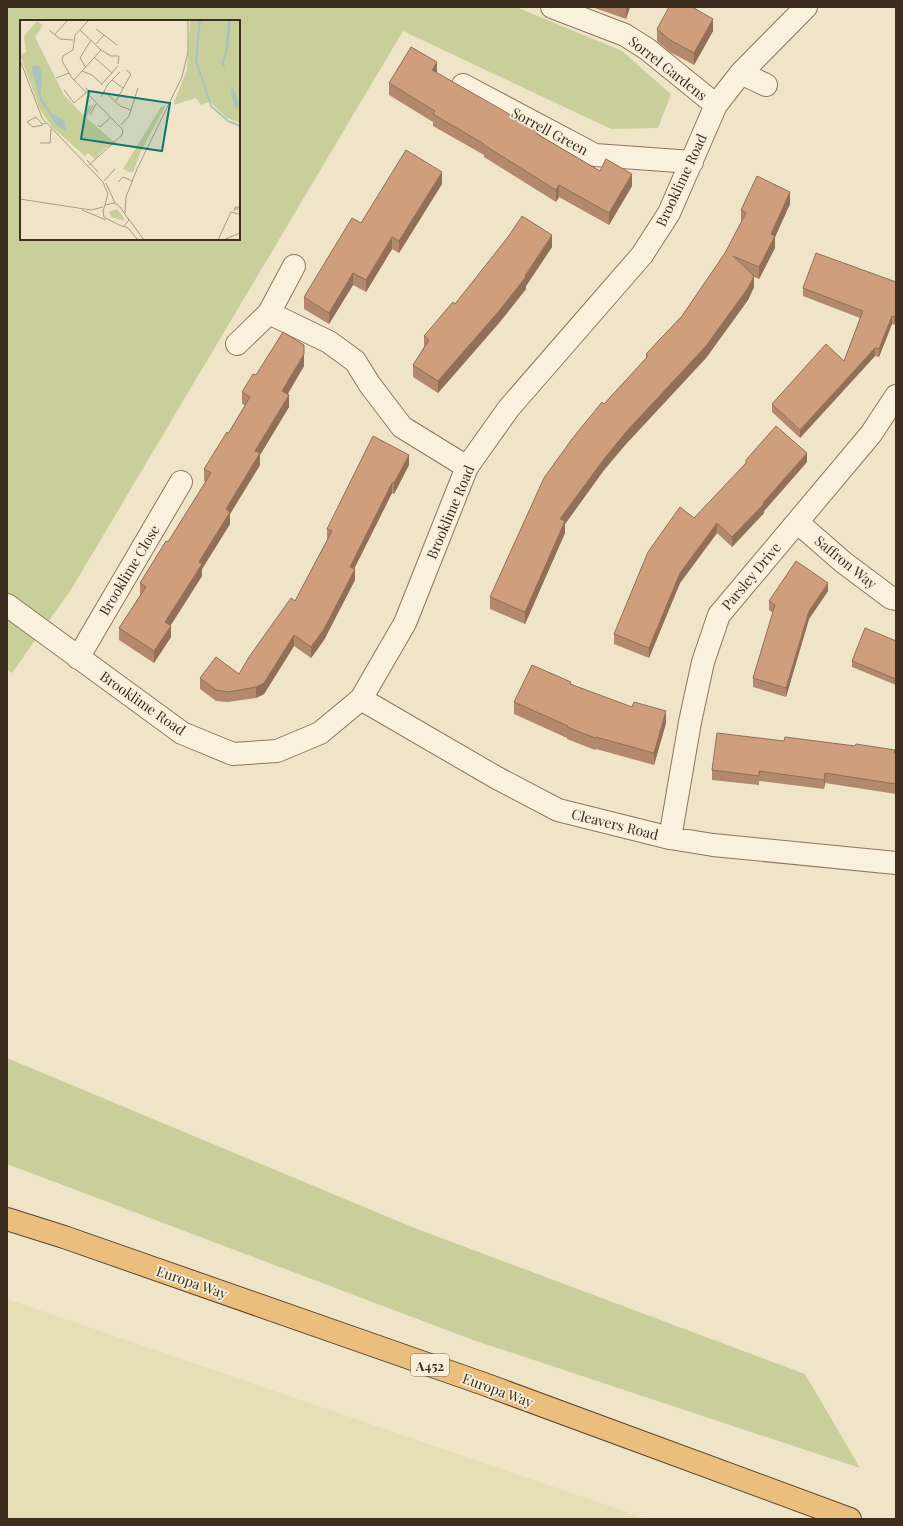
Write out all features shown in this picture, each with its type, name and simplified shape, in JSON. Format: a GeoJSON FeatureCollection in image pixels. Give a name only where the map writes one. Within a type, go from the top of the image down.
{"type":"FeatureCollection","features":[{"type":"Feature","properties":{"kind":"highway","name":"Europa Way"},"geometry":{"type":"LineString","coordinates":[[7,1219],[64,1237],[477,1382],[850,1519]]}},
{"type":"Feature","properties":{"kind":"street","name":"Sorrel Gardens"},"geometry":{"type":"LineString","coordinates":[[552,7],[625,35],[647,49],[716,105]]}},
{"type":"Feature","properties":{"kind":"street","name":"Brooklime Road"},"geometry":{"type":"LineString","coordinates":[[7,605],[182,733],[233,754],[277,751],[320,733],[361,700],[405,623],[467,467],[509,408],[642,255],[669,213],[716,105],[741,73],[806,7]]}},
{"type":"Feature","properties":{"kind":"street"},"geometry":{"type":"LineString","coordinates":[[741,73],[766,85]]}},
{"type":"Feature","properties":{"kind":"street","name":"Sorrell Green"},"geometry":{"type":"LineString","coordinates":[[463,85],[594,155],[692,162]]}},
{"type":"Feature","properties":{"kind":"street"},"geometry":{"type":"LineString","coordinates":[[237,344],[268,313],[294,266]]}},
{"type":"Feature","properties":{"kind":"street"},"geometry":{"type":"LineString","coordinates":[[268,313],[329,342],[355,361],[370,385],[402,427],[467,467]]}},
{"type":"Feature","properties":{"kind":"street","name":"Parsley Drive"},"geometry":{"type":"LineString","coordinates":[[670,838],[690,722],[703,662],[719,615],[871,434],[896,396]]}},
{"type":"Feature","properties":{"kind":"street","name":"Brooklime Close"},"geometry":{"type":"LineString","coordinates":[[78,658],[181,482]]}},
{"type":"Feature","properties":{"kind":"street","name":"Saffron Way"},"geometry":{"type":"LineString","coordinates":[[797,522],[843,562],[890,598],[896,599]]}},
{"type":"Feature","properties":{"kind":"street","name":"Cleavers Road"},"geometry":{"type":"LineString","coordinates":[[361,700],[497,778],[558,810],[670,838],[713,845],[896,863]]}},
{"type":"Feature","properties":{"kind":"shaded area"},"geometry":{"type":"Polygon","coordinates":[[[7,1299],[647,1519],[7,1519],[7,1299]]]}},
{"type":"Feature","properties":{"kind":"green space"},"geometry":{"type":"Polygon","coordinates":[[[7,7],[516,7],[622,51],[671,94],[658,128],[611,129],[403,31],[72,588],[12,673],[7,669],[7,7]]]}},
{"type":"Feature","properties":{"kind":"green space"},"geometry":{"type":"Polygon","coordinates":[[[7,1058],[412,1227],[805,1374],[860,1468],[473,1340],[7,1164],[7,1058]]]}},
{"type":"Feature","properties":{"kind":"building"},"geometry":{"type":"Polygon","coordinates":[[[669,7],[692,7],[713,19],[694,53],[670,40],[657,29],[669,7]]]}},
{"type":"Feature","properties":{"kind":"building"},"geometry":{"type":"Polygon","coordinates":[[[411,47],[437,62],[432,70],[504,111],[538,132],[537,134],[600,171],[606,159],[632,174],[609,213],[559,185],[556,190],[484,144],[433,114],[435,111],[389,83],[411,47]]]}},
{"type":"Feature","properties":{"kind":"building"},"geometry":{"type":"Polygon","coordinates":[[[406,150],[442,172],[399,241],[392,237],[366,280],[353,273],[329,313],[304,297],[352,218],[361,223],[406,150]]]}},
{"type":"Feature","properties":{"kind":"building"},"geometry":{"type":"Polygon","coordinates":[[[757,176],[790,192],[771,234],[775,236],[759,267],[733,256],[754,276],[748,288],[706,346],[626,432],[604,459],[560,519],[565,521],[525,612],[490,597],[544,478],[572,439],[602,402],[604,404],[648,356],[646,354],[682,316],[725,253],[746,213],[741,210],[757,176]]]}},
{"type":"Feature","properties":{"kind":"building"},"geometry":{"type":"Polygon","coordinates":[[[522,216],[552,235],[525,276],[526,277],[499,311],[438,381],[413,365],[429,340],[424,336],[453,302],[455,304],[508,237],[522,216]]]}},
{"type":"Feature","properties":{"kind":"building"},"geometry":{"type":"Polygon","coordinates":[[[816,253],[896,282],[896,317],[892,316],[879,349],[875,348],[800,430],[772,404],[826,344],[844,361],[863,311],[803,288],[816,253]]]}},
{"type":"Feature","properties":{"kind":"building"},"geometry":{"type":"Polygon","coordinates":[[[283,332],[304,345],[304,354],[282,391],[289,395],[255,451],[260,453],[226,509],[230,512],[199,562],[202,564],[165,622],[171,626],[154,651],[119,628],[146,587],[140,583],[166,541],[168,542],[211,473],[204,469],[227,432],[228,434],[250,397],[242,392],[253,374],[256,375],[283,332]]]}},
{"type":"Feature","properties":{"kind":"building"},"geometry":{"type":"Polygon","coordinates":[[[776,426],[807,453],[763,503],[764,504],[732,537],[717,523],[680,573],[649,648],[614,634],[648,552],[680,507],[694,518],[746,463],[746,460],[776,426]]]}},
{"type":"Feature","properties":{"kind":"building"},"geometry":{"type":"Polygon","coordinates":[[[373,436],[409,455],[394,483],[392,483],[350,567],[355,569],[324,629],[311,647],[294,635],[264,683],[256,687],[228,692],[216,690],[200,678],[216,657],[239,674],[249,657],[291,598],[295,601],[332,531],[327,529],[373,436]]]}},
{"type":"Feature","properties":{"kind":"building"},"geometry":{"type":"Polygon","coordinates":[[[796,561],[828,583],[809,611],[786,688],[753,678],[775,605],[769,601],[796,561]]]}},
{"type":"Feature","properties":{"kind":"building"},"geometry":{"type":"Polygon","coordinates":[[[865,628],[896,641],[896,679],[852,661],[865,628]]]}},
{"type":"Feature","properties":{"kind":"building"},"geometry":{"type":"Polygon","coordinates":[[[532,665],[571,682],[570,684],[632,707],[634,702],[666,711],[654,753],[596,737],[595,738],[567,727],[568,726],[514,702],[532,665]]]}},
{"type":"Feature","properties":{"kind":"building"},"geometry":{"type":"Polygon","coordinates":[[[717,733],[784,741],[785,737],[855,746],[856,744],[895,750],[896,784],[825,773],[824,780],[759,771],[759,776],[712,770],[717,733]]]}}]}
